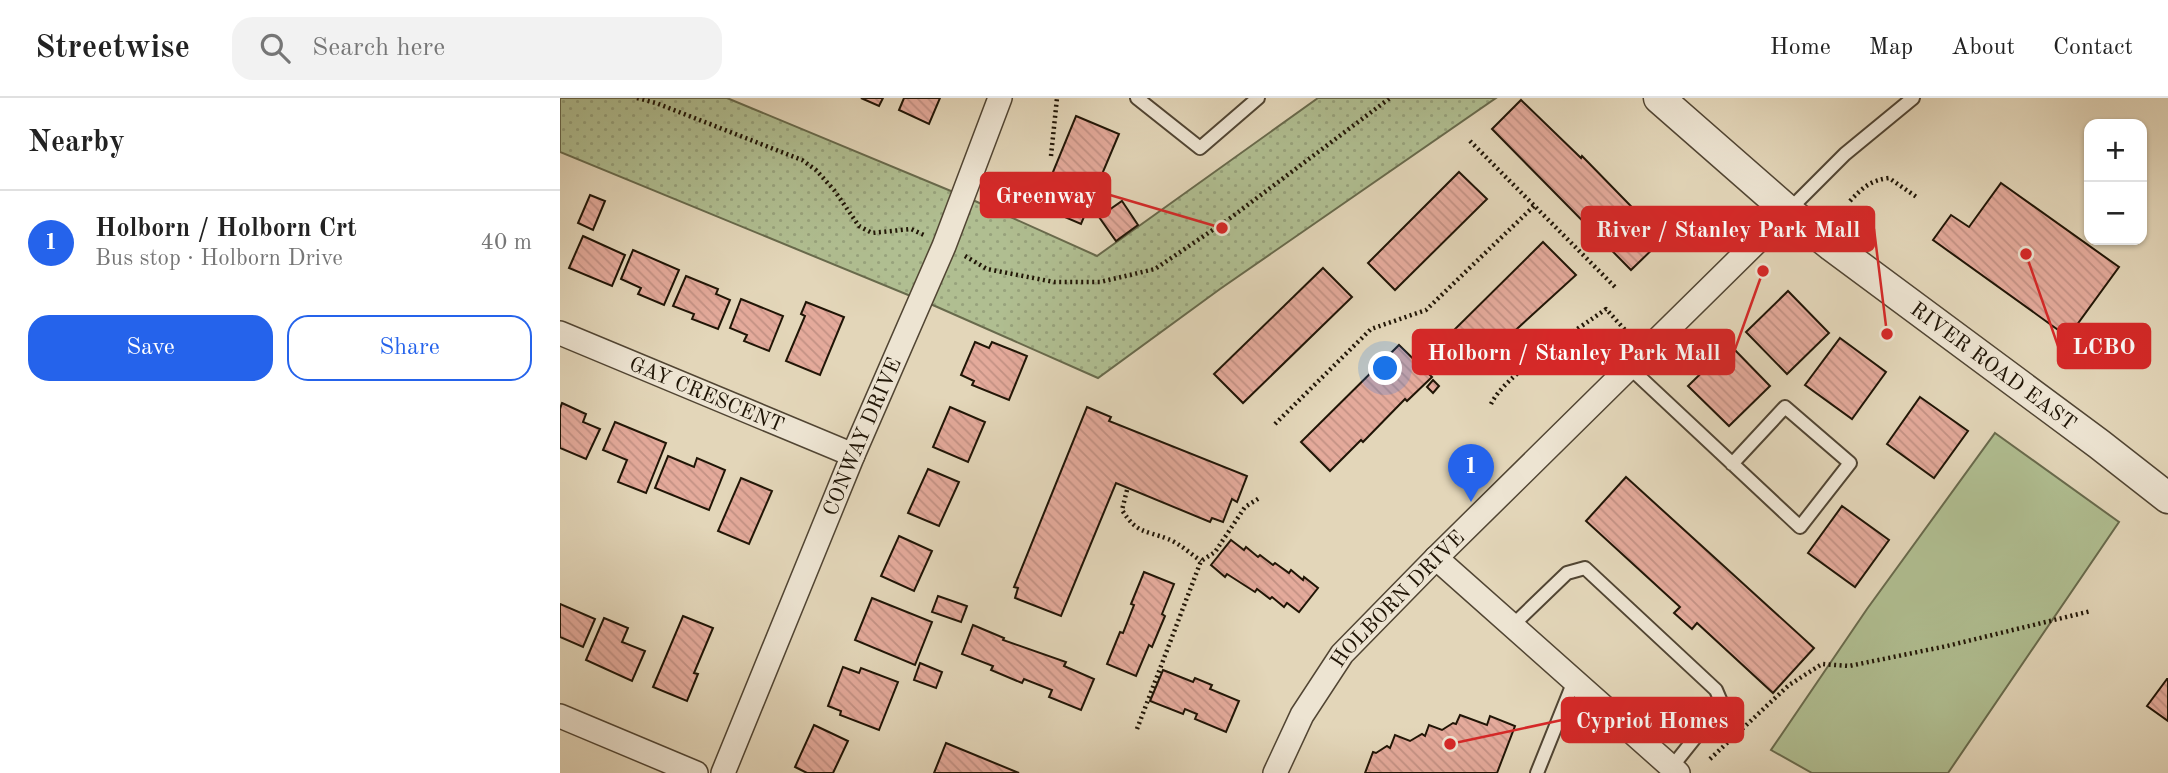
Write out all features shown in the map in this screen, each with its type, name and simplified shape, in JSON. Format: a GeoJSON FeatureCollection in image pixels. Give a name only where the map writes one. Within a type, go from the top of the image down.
{"type":"FeatureCollection","features":[{"type":"Feature","properties":{"kind":"street","name":"CONWAY DRIVE"},"geometry":{"type":"LineString","coordinates":[[723,773],[853,455],[944,246],[1000,98]]}},
{"type":"Feature","properties":{"kind":"street","name":"RIVER ROAD EAST"},"geometry":{"type":"LineString","coordinates":[[1659,98],[1788,211],[2168,498]]}},
{"type":"Feature","properties":{"kind":"street","name":"HOLBORN DRIVE"},"geometry":{"type":"LineString","coordinates":[[1275,773],[1302,715],[1342,654],[1788,211]]}},
{"type":"Feature","properties":{"kind":"street","name":"GAY CRESCENT"},"geometry":{"type":"LineString","coordinates":[[560,333],[853,455]]}},
{"type":"Feature","properties":{"kind":"street"},"geometry":{"type":"LineString","coordinates":[[1436,558],[1674,771]]}},
{"type":"Feature","properties":{"kind":"street"},"geometry":{"type":"LineString","coordinates":[[560,716],[696,773]]}},
{"type":"Feature","properties":{"kind":"lane"},"geometry":{"type":"LineString","coordinates":[[1137,98],[1200,148],[1258,98]]}},
{"type":"Feature","properties":{"kind":"lane"},"geometry":{"type":"LineString","coordinates":[[1788,211],[1844,154],[1913,98]]}},
{"type":"Feature","properties":{"kind":"lane"},"geometry":{"type":"LineString","coordinates":[[1629,367],[1732,464],[1800,527],[1850,463],[1785,407],[1732,464]]}},
{"type":"Feature","properties":{"kind":"lane"},"geometry":{"type":"LineString","coordinates":[[1512,626],[1567,573],[1585,568],[1716,690],[1722,704],[1674,771]]}},
{"type":"Feature","properties":{"kind":"lane"},"geometry":{"type":"LineString","coordinates":[[1537,773],[1574,681]]}},
{"type":"Feature","properties":{"kind":"path"},"geometry":{"type":"LineString","coordinates":[[637,98],[802,160],[816,170],[834,190],[859,226],[872,233],[911,229],[930,238]]}},
{"type":"Feature","properties":{"kind":"path"},"geometry":{"type":"LineString","coordinates":[[1051,156],[1057,98]]}},
{"type":"Feature","properties":{"kind":"path"},"geometry":{"type":"LineString","coordinates":[[958,253],[986,269],[1054,282],[1100,282],[1155,269],[1228,219],[1390,98]]}},
{"type":"Feature","properties":{"kind":"path"},"geometry":{"type":"LineString","coordinates":[[1470,141],[1615,288]]}},
{"type":"Feature","properties":{"kind":"path"},"geometry":{"type":"LineString","coordinates":[[1850,201],[1863,187],[1877,179],[1889,178],[1917,198]]}},
{"type":"Feature","properties":{"kind":"path"},"geometry":{"type":"LineString","coordinates":[[1275,424],[1371,329],[1426,310],[1534,206]]}},
{"type":"Feature","properties":{"kind":"path"},"geometry":{"type":"LineString","coordinates":[[1688,216],[1746,214]]}},
{"type":"Feature","properties":{"kind":"path"},"geometry":{"type":"LineString","coordinates":[[1491,404],[1497,392],[1514,377],[1606,309],[1626,331]]}},
{"type":"Feature","properties":{"kind":"path"},"geometry":{"type":"LineString","coordinates":[[1127,490],[1122,510],[1130,523],[1142,533],[1170,539],[1201,561]]}},
{"type":"Feature","properties":{"kind":"path"},"geometry":{"type":"LineString","coordinates":[[1137,729],[1201,561],[1215,552],[1245,507],[1261,497]]}},
{"type":"Feature","properties":{"kind":"path"},"geometry":{"type":"LineString","coordinates":[[1710,759],[1789,685],[1822,664],[1849,666],[1947,646],[2091,611]]}},
{"type":"Feature","properties":{"kind":"green space"},"geometry":{"type":"Polygon","coordinates":[[[560,98],[727,98],[975,201],[1097,256],[1318,98],[1496,98],[1220,289],[1098,378],[935,306],[560,152],[560,98]]]}},
{"type":"Feature","properties":{"kind":"green space"},"geometry":{"type":"Polygon","coordinates":[[[1995,433],[2119,522],[1948,773],[1812,773],[1771,750],[1867,609],[1995,433]]]}},
{"type":"Feature","properties":{"kind":"building"},"geometry":{"type":"Polygon","coordinates":[[[861,98],[883,98],[879,106],[861,98]]]}},
{"type":"Feature","properties":{"kind":"building"},"geometry":{"type":"Polygon","coordinates":[[[904,98],[940,98],[929,124],[899,110],[904,98]]]}},
{"type":"Feature","properties":{"kind":"building"},"geometry":{"type":"Polygon","coordinates":[[[1521,100],[1581,158],[1582,156],[1663,239],[1631,270],[1492,129],[1521,100]]]}},
{"type":"Feature","properties":{"kind":"building"},"geometry":{"type":"Polygon","coordinates":[[[1076,116],[1119,134],[1081,224],[1039,206],[1076,116]]]}},
{"type":"Feature","properties":{"kind":"building"},"geometry":{"type":"Polygon","coordinates":[[[1459,172],[1487,199],[1395,290],[1368,263],[1459,172]]]}},
{"type":"Feature","properties":{"kind":"building"},"geometry":{"type":"Polygon","coordinates":[[[2001,183],[2084,242],[2084,245],[2088,245],[2119,267],[2068,337],[1933,240],[1951,215],[1969,227],[2001,183]]]}},
{"type":"Feature","properties":{"kind":"building"},"geometry":{"type":"Polygon","coordinates":[[[590,195],[605,201],[593,230],[578,223],[590,195]]]}},
{"type":"Feature","properties":{"kind":"building"},"geometry":{"type":"Polygon","coordinates":[[[1122,201],[1138,225],[1116,241],[1099,217],[1122,201]]]}},
{"type":"Feature","properties":{"kind":"building"},"geometry":{"type":"Polygon","coordinates":[[[583,236],[625,255],[612,286],[569,268],[583,236]]]}},
{"type":"Feature","properties":{"kind":"building"},"geometry":{"type":"Polygon","coordinates":[[[1543,242],[1576,275],[1474,368],[1445,339],[1543,242]]]}},
{"type":"Feature","properties":{"kind":"building"},"geometry":{"type":"Polygon","coordinates":[[[633,250],[679,270],[664,305],[638,294],[641,288],[621,279],[633,250]]]}},
{"type":"Feature","properties":{"kind":"building"},"geometry":{"type":"Polygon","coordinates":[[[1323,268],[1352,297],[1243,403],[1214,374],[1323,268]]]}},
{"type":"Feature","properties":{"kind":"building"},"geometry":{"type":"Polygon","coordinates":[[[686,276],[718,289],[716,294],[730,300],[718,329],[692,319],[694,314],[673,306],[686,276]]]}},
{"type":"Feature","properties":{"kind":"building"},"geometry":{"type":"Polygon","coordinates":[[[1788,291],[1829,333],[1787,374],[1746,332],[1788,291]]]}},
{"type":"Feature","properties":{"kind":"building"},"geometry":{"type":"Polygon","coordinates":[[[741,299],[783,316],[769,351],[744,341],[747,335],[730,328],[741,299]]]}},
{"type":"Feature","properties":{"kind":"building"},"geometry":{"type":"Polygon","coordinates":[[[806,302],[844,317],[820,375],[786,361],[805,316],[801,314],[806,302]]]}},
{"type":"Feature","properties":{"kind":"building"},"geometry":{"type":"Polygon","coordinates":[[[1840,338],[1886,372],[1852,419],[1805,385],[1840,338]]]}},
{"type":"Feature","properties":{"kind":"building"},"geometry":{"type":"Polygon","coordinates":[[[975,342],[989,348],[992,342],[1027,356],[1009,400],[972,385],[974,381],[961,375],[975,342]]]}},
{"type":"Feature","properties":{"kind":"building"},"geometry":{"type":"Polygon","coordinates":[[[1399,345],[1432,377],[1407,401],[1405,399],[1330,471],[1301,442],[1399,345]]]}},
{"type":"Feature","properties":{"kind":"building"},"geometry":{"type":"Polygon","coordinates":[[[1730,345],[1770,386],[1729,426],[1688,386],[1730,345]]]}},
{"type":"Feature","properties":{"kind":"building"},"geometry":{"type":"Polygon","coordinates":[[[1433,380],[1439,386],[1433,393],[1427,387],[1433,380]]]}},
{"type":"Feature","properties":{"kind":"building"},"geometry":{"type":"Polygon","coordinates":[[[1920,397],[1968,431],[1934,478],[1887,444],[1920,397]]]}},
{"type":"Feature","properties":{"kind":"building"},"geometry":{"type":"Polygon","coordinates":[[[562,403],[586,414],[583,422],[600,429],[586,459],[560,448],[562,403]]]}},
{"type":"Feature","properties":{"kind":"building"},"geometry":{"type":"Polygon","coordinates":[[[950,407],[985,422],[968,462],[933,447],[950,407]]]}},
{"type":"Feature","properties":{"kind":"building"},"geometry":{"type":"Polygon","coordinates":[[[1087,407],[1111,417],[1109,421],[1247,476],[1237,502],[1232,499],[1223,522],[1212,518],[1210,522],[1116,483],[1061,616],[1015,598],[1018,588],[1014,587],[1087,407]]]}},
{"type":"Feature","properties":{"kind":"building"},"geometry":{"type":"Polygon","coordinates":[[[615,422],[666,443],[646,493],[618,482],[627,460],[603,450],[615,422]]]}},
{"type":"Feature","properties":{"kind":"building"},"geometry":{"type":"Polygon","coordinates":[[[668,456],[694,467],[697,458],[725,470],[709,510],[655,488],[668,456]]]}},
{"type":"Feature","properties":{"kind":"building"},"geometry":{"type":"Polygon","coordinates":[[[928,469],[959,482],[939,526],[908,513],[928,469]]]}},
{"type":"Feature","properties":{"kind":"building"},"geometry":{"type":"Polygon","coordinates":[[[1626,477],[1814,648],[1773,693],[1697,623],[1692,629],[1674,613],[1680,607],[1586,521],[1626,477]]]}},
{"type":"Feature","properties":{"kind":"building"},"geometry":{"type":"Polygon","coordinates":[[[741,478],[772,491],[749,544],[718,531],[741,478]]]}},
{"type":"Feature","properties":{"kind":"building"},"geometry":{"type":"Polygon","coordinates":[[[1842,506],[1889,540],[1855,587],[1808,553],[1842,506]]]}},
{"type":"Feature","properties":{"kind":"building"},"geometry":{"type":"Polygon","coordinates":[[[899,536],[932,551],[914,591],[881,576],[899,536]]]}},
{"type":"Feature","properties":{"kind":"building"},"geometry":{"type":"Polygon","coordinates":[[[1231,540],[1273,565],[1275,563],[1289,573],[1291,570],[1303,580],[1304,577],[1318,588],[1299,612],[1287,603],[1284,607],[1257,589],[1255,592],[1227,574],[1225,577],[1211,565],[1231,540]]]}},
{"type":"Feature","properties":{"kind":"building"},"geometry":{"type":"Polygon","coordinates":[[[1144,572],[1174,584],[1162,614],[1165,616],[1136,676],[1107,664],[1120,632],[1123,633],[1144,572]]]}},
{"type":"Feature","properties":{"kind":"building"},"geometry":{"type":"Polygon","coordinates":[[[938,596],[967,606],[961,622],[932,612],[938,596]]]}},
{"type":"Feature","properties":{"kind":"building"},"geometry":{"type":"Polygon","coordinates":[[[872,598],[932,622],[915,665],[855,640],[872,598]]]}},
{"type":"Feature","properties":{"kind":"building"},"geometry":{"type":"Polygon","coordinates":[[[560,604],[595,619],[583,647],[560,637],[560,604]]]}},
{"type":"Feature","properties":{"kind":"building"},"geometry":{"type":"Polygon","coordinates":[[[683,616],[713,628],[694,673],[698,674],[687,701],[653,687],[683,616]]]}},
{"type":"Feature","properties":{"kind":"building"},"geometry":{"type":"Polygon","coordinates":[[[604,618],[628,628],[622,642],[645,651],[632,681],[586,660],[604,618]]]}},
{"type":"Feature","properties":{"kind":"building"},"geometry":{"type":"Polygon","coordinates":[[[973,625],[1004,638],[1003,640],[1066,662],[1064,666],[1094,679],[1081,710],[1049,697],[1052,690],[1024,679],[1022,683],[991,670],[993,666],[962,654],[973,625]]]}},
{"type":"Feature","properties":{"kind":"building"},"geometry":{"type":"Polygon","coordinates":[[[920,663],[942,672],[936,688],[914,680],[920,663]]]}},
{"type":"Feature","properties":{"kind":"building"},"geometry":{"type":"Polygon","coordinates":[[[843,667],[859,673],[861,668],[898,682],[879,730],[840,715],[841,711],[828,706],[843,667]]]}},
{"type":"Feature","properties":{"kind":"building"},"geometry":{"type":"Polygon","coordinates":[[[1163,670],[1193,682],[1195,678],[1212,685],[1210,689],[1239,701],[1226,732],[1195,719],[1197,714],[1185,709],[1183,714],[1150,701],[1163,670]]]}},
{"type":"Feature","properties":{"kind":"building"},"geometry":{"type":"Polygon","coordinates":[[[2168,679],[2168,721],[2147,706],[2168,679]]]}},
{"type":"Feature","properties":{"kind":"building"},"geometry":{"type":"Polygon","coordinates":[[[1460,715],[1487,725],[1490,716],[1515,726],[1497,773],[1365,773],[1373,752],[1376,753],[1387,746],[1390,748],[1395,735],[1410,741],[1422,734],[1425,736],[1429,725],[1442,730],[1453,723],[1456,724],[1460,715]]]}},
{"type":"Feature","properties":{"kind":"building"},"geometry":{"type":"Polygon","coordinates":[[[814,725],[848,741],[833,773],[807,773],[795,767],[814,725]]]}},
{"type":"Feature","properties":{"kind":"building"},"geometry":{"type":"Polygon","coordinates":[[[946,743],[1019,773],[934,773],[946,743]]]}},
{"type":"Feature","properties":{"kind":"place","name":"Greenway"},"geometry":{"type":"Point","coordinates":[1222,228]}},
{"type":"Feature","properties":{"kind":"place","name":"LCBO"},"geometry":{"type":"Point","coordinates":[2026,254]}},
{"type":"Feature","properties":{"kind":"place","name":"Holborn / Stanley Park Mall"},"geometry":{"type":"Point","coordinates":[1763,271]}},
{"type":"Feature","properties":{"kind":"place","name":"River / Stanley Park Mall"},"geometry":{"type":"Point","coordinates":[1887,334]}},
{"type":"Feature","properties":{"kind":"place","name":"Holborn / Holborn Crt"},"geometry":{"type":"Point","coordinates":[1471,502]}},
{"type":"Feature","properties":{"kind":"place","name":"Cypriot Homes"},"geometry":{"type":"Point","coordinates":[1450,744]}}]}
